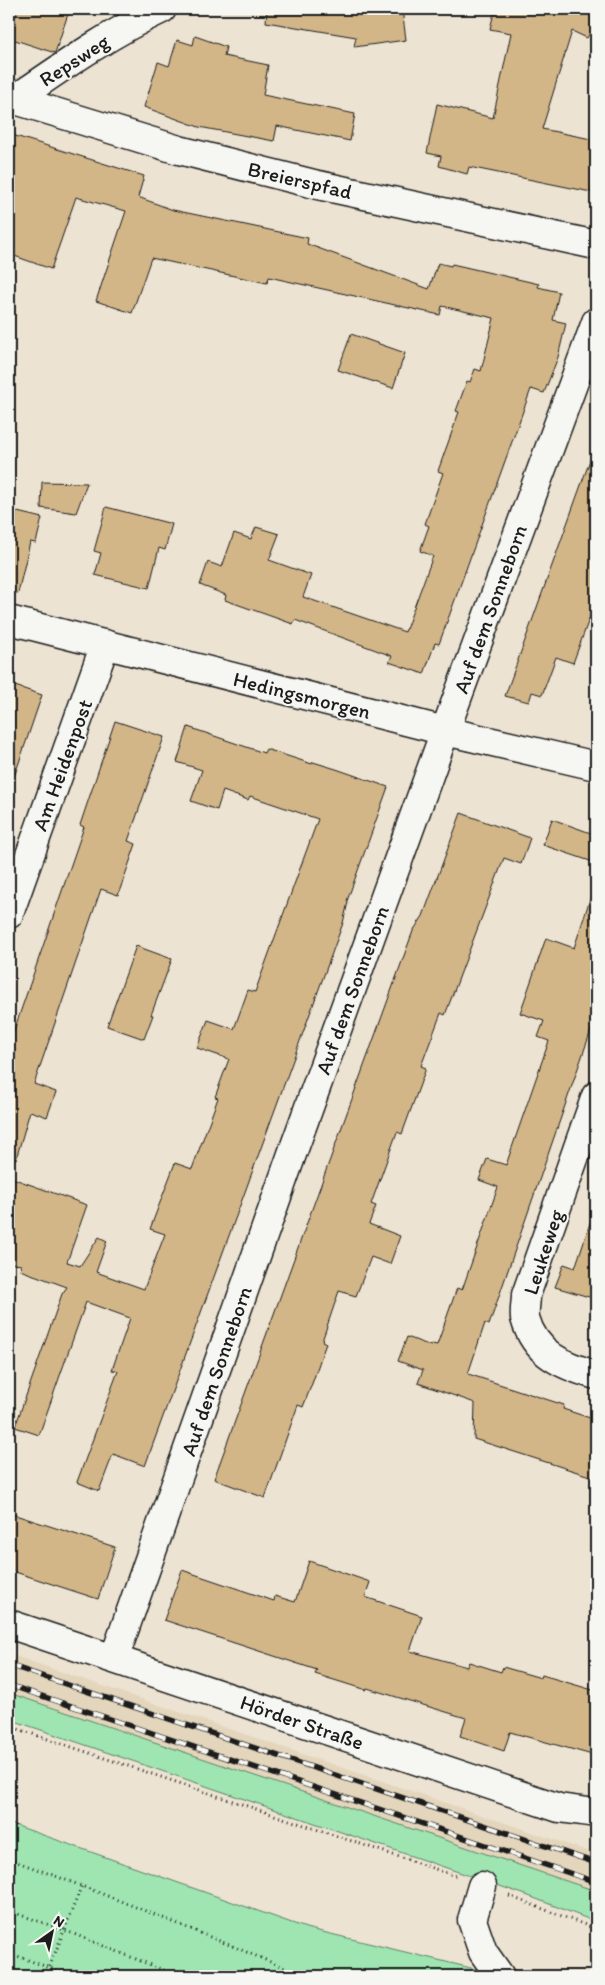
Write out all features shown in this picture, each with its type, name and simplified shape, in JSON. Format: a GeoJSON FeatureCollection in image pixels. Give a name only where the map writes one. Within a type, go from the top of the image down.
{"type":"FeatureCollection","features":[{"type":"Feature","properties":{"kind":"street","name":"Repsweg"},"geometry":{"type":"LineString","coordinates":[[12,99],[132,23],[162,9]]}},
{"type":"Feature","properties":{"kind":"street","name":"Breierspfad"},"geometry":{"type":"LineString","coordinates":[[12,99],[189,153],[318,185],[596,245]]}},
{"type":"Feature","properties":{"kind":"street","name":"Auf dem Sonneborn"},"geometry":{"type":"LineString","coordinates":[[114,1659],[296,1144],[445,731],[596,322]]}},
{"type":"Feature","properties":{"kind":"street","name":"Hedingsmorgen"},"geometry":{"type":"LineString","coordinates":[[9,620],[445,731],[596,766]]}},
{"type":"Feature","properties":{"kind":"street","name":"Am Heidenpost"},"geometry":{"type":"LineString","coordinates":[[9,914],[105,644]]}},
{"type":"Feature","properties":{"kind":"street","name":"Leukeweg"},"geometry":{"type":"LineString","coordinates":[[596,1096],[526,1295],[525,1316],[532,1336],[547,1354],[568,1367],[596,1375]]}},
{"type":"Feature","properties":{"kind":"street","name":"Hörder Straße"},"geometry":{"type":"LineString","coordinates":[[9,1624],[559,1808],[596,1813]]}},
{"type":"Feature","properties":{"kind":"street"},"geometry":{"type":"LineString","coordinates":[[482,1886],[472,1920],[483,1952],[500,1976]]}},
{"type":"Feature","properties":{"kind":"path"},"geometry":{"type":"LineString","coordinates":[[9,1726],[418,1862],[596,1929]]}},
{"type":"Feature","properties":{"kind":"path"},"geometry":{"type":"LineString","coordinates":[[9,1859],[82,1885],[304,1976]]}},
{"type":"Feature","properties":{"kind":"path"},"geometry":{"type":"LineString","coordinates":[[46,1976],[82,1885]]}},
{"type":"Feature","properties":{"kind":"path"},"geometry":{"type":"LineString","coordinates":[[9,1910],[178,1976]]}},
{"type":"Feature","properties":{"kind":"path"},"geometry":{"type":"LineString","coordinates":[[9,1953],[72,1976]]}},
{"type":"Feature","properties":{"kind":"shaded area"},"geometry":{"type":"Polygon","coordinates":[[[9,1654],[596,1854],[596,1891],[9,1693],[9,1654]]]}},
{"type":"Feature","properties":{"kind":"green space"},"geometry":{"type":"Polygon","coordinates":[[[9,1693],[596,1891],[596,1922],[526,1895],[9,1719],[9,1693]]]}},
{"type":"Feature","properties":{"kind":"green space"},"geometry":{"type":"Polygon","coordinates":[[[9,1823],[306,1928],[504,1976],[9,1976],[9,1823]]]}},
{"type":"Feature","properties":{"kind":"building"},"geometry":{"type":"Polygon","coordinates":[[[17,9],[55,9],[68,14],[55,53],[9,38],[17,9]]]}},
{"type":"Feature","properties":{"kind":"building"},"geometry":{"type":"Polygon","coordinates":[[[267,9],[402,9],[406,40],[354,47],[356,37],[266,22],[267,9]]]}},
{"type":"Feature","properties":{"kind":"building"},"geometry":{"type":"Polygon","coordinates":[[[495,9],[596,9],[596,22],[587,38],[572,31],[542,129],[596,140],[596,193],[469,167],[467,174],[439,166],[441,156],[427,153],[437,104],[493,118],[511,33],[490,29],[495,9]]]}},
{"type":"Feature","properties":{"kind":"building"},"geometry":{"type":"Polygon","coordinates":[[[195,36],[226,47],[224,56],[268,65],[263,95],[355,114],[350,141],[277,126],[274,141],[199,127],[144,107],[158,62],[169,66],[177,40],[193,45],[195,36]]]}},
{"type":"Feature","properties":{"kind":"building"},"geometry":{"type":"Polygon","coordinates":[[[9,134],[144,176],[138,197],[173,210],[308,238],[307,244],[429,289],[438,263],[451,266],[452,264],[539,284],[538,287],[559,292],[553,320],[566,323],[558,357],[544,393],[531,389],[439,644],[435,643],[424,674],[389,662],[392,656],[295,620],[293,624],[225,600],[226,595],[200,585],[208,562],[222,567],[234,533],[251,539],[256,527],[279,534],[269,560],[311,575],[303,597],[405,632],[433,556],[420,551],[429,526],[425,524],[443,473],[438,471],[459,412],[456,411],[467,381],[470,382],[475,369],[481,371],[494,318],[442,306],[440,315],[269,277],[267,283],[151,258],[132,313],[96,301],[126,211],[76,197],[51,269],[9,254],[9,134]]]}},
{"type":"Feature","properties":{"kind":"building"},"geometry":{"type":"Polygon","coordinates":[[[351,334],[405,353],[393,388],[338,370],[351,334]]]}},
{"type":"Feature","properties":{"kind":"building"},"geometry":{"type":"Polygon","coordinates":[[[594,449],[596,449],[596,600],[573,663],[556,657],[542,695],[532,692],[529,702],[505,696],[594,449]]]}},
{"type":"Feature","properties":{"kind":"building"},"geometry":{"type":"Polygon","coordinates":[[[42,482],[87,483],[76,513],[41,508],[42,482]]]}},
{"type":"Feature","properties":{"kind":"building"},"geometry":{"type":"Polygon","coordinates":[[[106,507],[172,524],[165,550],[159,548],[149,588],[95,575],[101,553],[94,551],[106,507]]]}},
{"type":"Feature","properties":{"kind":"building"},"geometry":{"type":"Polygon","coordinates":[[[9,510],[42,518],[36,543],[30,542],[18,593],[9,592],[9,510]]]}},
{"type":"Feature","properties":{"kind":"building"},"geometry":{"type":"Polygon","coordinates":[[[9,684],[42,695],[13,780],[9,779],[9,684]]]}},
{"type":"Feature","properties":{"kind":"building"},"geometry":{"type":"Polygon","coordinates":[[[115,721],[164,737],[128,841],[136,844],[118,895],[101,889],[34,1084],[56,1092],[47,1117],[30,1111],[16,1159],[9,1158],[9,1045],[84,827],[80,825],[115,721]]]}},
{"type":"Feature","properties":{"kind":"building"},"geometry":{"type":"Polygon","coordinates":[[[188,727],[264,753],[266,749],[312,764],[313,762],[336,769],[388,787],[347,901],[343,923],[145,1466],[113,1454],[99,1491],[77,1482],[118,1371],[112,1370],[130,1318],[86,1302],[39,1435],[15,1427],[62,1294],[67,1287],[20,1270],[21,1265],[9,1263],[9,1177],[87,1205],[67,1262],[80,1266],[99,1237],[107,1241],[96,1272],[144,1289],[165,1234],[150,1229],[175,1163],[192,1169],[218,1098],[215,1097],[229,1059],[197,1048],[208,1020],[234,1029],[248,990],[255,992],[318,819],[250,796],[248,800],[223,791],[217,810],[191,801],[202,770],[177,762],[188,727]]]}},
{"type":"Feature","properties":{"kind":"building"},"geometry":{"type":"Polygon","coordinates":[[[461,813],[530,838],[521,864],[504,858],[445,1015],[441,1013],[421,1066],[426,1068],[402,1134],[397,1132],[371,1204],[376,1206],[369,1224],[400,1236],[390,1264],[371,1257],[356,1296],[339,1291],[322,1341],[326,1343],[313,1381],[303,1407],[298,1405],[265,1498],[214,1479],[413,931],[423,916],[461,813]]]}},
{"type":"Feature","properties":{"kind":"building"},"geometry":{"type":"Polygon","coordinates":[[[552,819],[596,835],[596,863],[543,845],[552,819]]]}},
{"type":"Feature","properties":{"kind":"building"},"geometry":{"type":"Polygon","coordinates":[[[591,896],[596,897],[596,1016],[489,1325],[485,1323],[468,1374],[564,1405],[563,1409],[596,1420],[596,1478],[474,1439],[475,1403],[418,1383],[423,1370],[398,1361],[407,1337],[431,1346],[432,1344],[437,1345],[457,1288],[462,1290],[498,1187],[479,1180],[487,1159],[506,1165],[549,1041],[538,1037],[544,1021],[520,1013],[546,938],[574,948],[591,896]]]}},
{"type":"Feature","properties":{"kind":"building"},"geometry":{"type":"Polygon","coordinates":[[[136,946],[172,959],[144,1039],[107,1026],[136,946]]]}},
{"type":"Feature","properties":{"kind":"building"},"geometry":{"type":"Polygon","coordinates":[[[591,1220],[596,1220],[596,1299],[555,1287],[564,1264],[575,1268],[591,1220]]]}},
{"type":"Feature","properties":{"kind":"building"},"geometry":{"type":"Polygon","coordinates":[[[9,1513],[115,1547],[98,1599],[9,1570],[9,1513]]]}},
{"type":"Feature","properties":{"kind":"building"},"geometry":{"type":"Polygon","coordinates":[[[309,1561],[370,1582],[365,1597],[422,1616],[410,1651],[467,1667],[469,1662],[501,1672],[503,1667],[541,1678],[542,1675],[596,1691],[596,1756],[510,1732],[504,1751],[460,1736],[466,1718],[315,1674],[317,1670],[164,1620],[182,1570],[274,1601],[275,1596],[295,1602],[309,1561]]]}},
{"type":"Feature","properties":{"kind":"railway"},"geometry":{"type":"LineString","coordinates":[[9,1665],[596,1863]]}},
{"type":"Feature","properties":{"kind":"railway"},"geometry":{"type":"LineString","coordinates":[[9,1685],[596,1882]]}}]}
